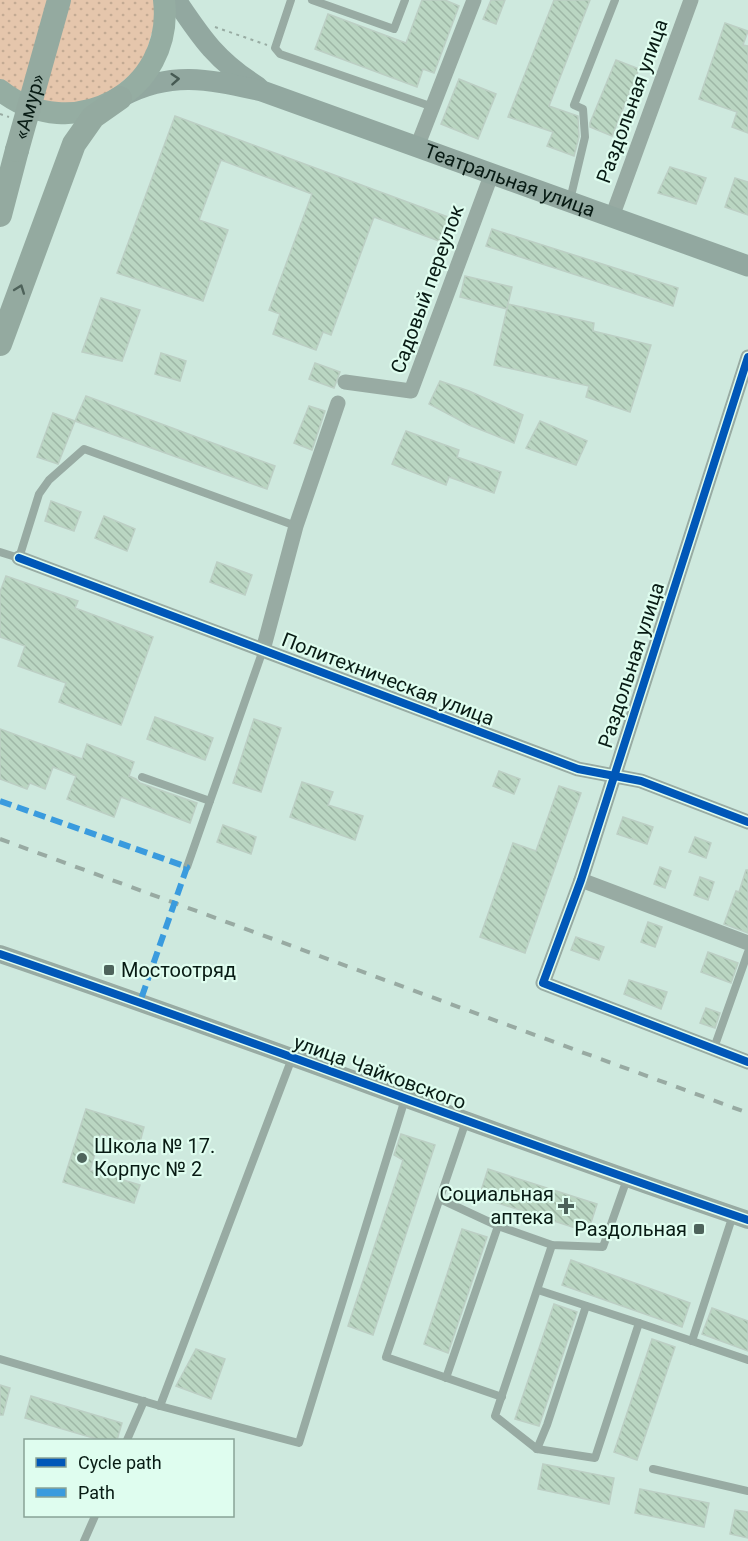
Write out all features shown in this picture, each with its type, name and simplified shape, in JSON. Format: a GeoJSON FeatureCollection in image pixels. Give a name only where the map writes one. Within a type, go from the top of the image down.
{"type":"FeatureCollection","features":[{"type":"Feature","properties":{"kind":"highway","name":"«Амур»"},"geometry":{"type":"LineString","coordinates":[[0,215],[59,0]]}},
{"type":"Feature","properties":{"kind":"highway"},"geometry":{"type":"LineString","coordinates":[[0,344],[74,144],[93,117],[120,98]]}},
{"type":"Feature","properties":{"kind":"main road"},"geometry":{"type":"LineString","coordinates":[[0,90],[10,99],[28,107],[58,114],[87,112],[120,98],[137,84],[159,50],[164,32],[166,11],[164,0]]}},
{"type":"Feature","properties":{"kind":"main road","name":"Театральная улица"},"geometry":{"type":"LineString","coordinates":[[176,0],[201,38],[220,59],[256,86],[272,94],[748,266]]}},
{"type":"Feature","properties":{"kind":"main road","name":"Театральная улица"},"geometry":{"type":"LineString","coordinates":[[120,98],[160,81],[180,79],[222,83],[272,94]]}},
{"type":"Feature","properties":{"kind":"street"},"geometry":{"type":"LineString","coordinates":[[417,147],[474,0]]}},
{"type":"Feature","properties":{"kind":"street","name":"Раздольная улица"},"geometry":{"type":"LineString","coordinates":[[612,217],[691,0]]}},
{"type":"Feature","properties":{"kind":"street","name":"Садовый переулок"},"geometry":{"type":"LineString","coordinates":[[345,382],[411,391],[492,173]]}},
{"type":"Feature","properties":{"kind":"street","name":"Раздольная улица"},"geometry":{"type":"LineString","coordinates":[[714,1048],[543,983],[581,879],[748,357]]}},
{"type":"Feature","properties":{"kind":"street"},"geometry":{"type":"LineString","coordinates":[[263,650],[296,526],[338,403]]}},
{"type":"Feature","properties":{"kind":"street","name":"Политехническая улица"},"geometry":{"type":"LineString","coordinates":[[19,558],[578,769],[641,782],[748,822]]}},
{"type":"Feature","properties":{"kind":"street"},"geometry":{"type":"LineString","coordinates":[[581,879],[748,943]]}},
{"type":"Feature","properties":{"kind":"street","name":"улица Чайковского"},"geometry":{"type":"LineString","coordinates":[[0,954],[741,1218]]}},
{"type":"Feature","properties":{"kind":"street"},"geometry":{"type":"LineString","coordinates":[[714,1048],[748,1062]]}},
{"type":"Feature","properties":{"kind":"lane"},"geometry":{"type":"LineString","coordinates":[[291,0],[275,48],[280,54],[433,107]]}},
{"type":"Feature","properties":{"kind":"lane"},"geometry":{"type":"LineString","coordinates":[[312,0],[394,29],[405,0]]}},
{"type":"Feature","properties":{"kind":"lane"},"geometry":{"type":"LineString","coordinates":[[570,201],[585,137],[583,109],[574,105],[615,0]]}},
{"type":"Feature","properties":{"kind":"lane"},"geometry":{"type":"LineString","coordinates":[[0,552],[19,558],[39,494],[48,480],[84,449],[296,526]]}},
{"type":"Feature","properties":{"kind":"lane"},"geometry":{"type":"LineString","coordinates":[[187,867],[263,650]]}},
{"type":"Feature","properties":{"kind":"lane"},"geometry":{"type":"LineString","coordinates":[[142,777],[210,801]]}},
{"type":"Feature","properties":{"kind":"lane"},"geometry":{"type":"LineString","coordinates":[[714,1048],[748,952]]}},
{"type":"Feature","properties":{"kind":"lane"},"geometry":{"type":"LineString","coordinates":[[159,1406],[292,1058]]}},
{"type":"Feature","properties":{"kind":"lane"},"geometry":{"type":"LineString","coordinates":[[0,1359],[159,1406],[299,1443],[405,1099]]}},
{"type":"Feature","properties":{"kind":"lane"},"geometry":{"type":"LineString","coordinates":[[466,1121],[386,1357],[502,1396]]}},
{"type":"Feature","properties":{"kind":"lane"},"geometry":{"type":"LineString","coordinates":[[440,1198],[498,1226],[552,1245],[603,1247],[627,1178]]}},
{"type":"Feature","properties":{"kind":"lane"},"geometry":{"type":"LineString","coordinates":[[692,1341],[741,1218]]}},
{"type":"Feature","properties":{"kind":"lane"},"geometry":{"type":"LineString","coordinates":[[446,1378],[498,1226]]}},
{"type":"Feature","properties":{"kind":"lane"},"geometry":{"type":"LineString","coordinates":[[552,1245],[495,1416],[537,1449],[595,1458],[639,1323]]}},
{"type":"Feature","properties":{"kind":"lane"},"geometry":{"type":"LineString","coordinates":[[538,1290],[748,1360]]}},
{"type":"Feature","properties":{"kind":"lane"},"geometry":{"type":"LineString","coordinates":[[537,1449],[586,1306]]}},
{"type":"Feature","properties":{"kind":"lane"},"geometry":{"type":"LineString","coordinates":[[127,1439],[144,1401]]}},
{"type":"Feature","properties":{"kind":"lane"},"geometry":{"type":"LineString","coordinates":[[653,1469],[748,1491]]}},
{"type":"Feature","properties":{"kind":"lane"},"geometry":{"type":"LineString","coordinates":[[84,1541],[94,1517]]}},
{"type":"Feature","properties":{"kind":"path"},"geometry":{"type":"LineString","coordinates":[[214,27],[275,48]]}},
{"type":"Feature","properties":{"kind":"shaded area"},"geometry":{"type":"Polygon","coordinates":[[[0,0],[157,0],[158,11],[143,64],[102,99],[49,106],[0,81],[0,0]]]}},
{"type":"Feature","properties":{"kind":"building"},"geometry":{"type":"Polygon","coordinates":[[[422,0],[445,0],[459,6],[434,73],[423,69],[417,87],[315,49],[328,14],[406,43],[422,0]]]}},
{"type":"Feature","properties":{"kind":"building"},"geometry":{"type":"Polygon","coordinates":[[[491,0],[505,0],[496,24],[483,19],[491,0]]]}},
{"type":"Feature","properties":{"kind":"building"},"geometry":{"type":"Polygon","coordinates":[[[554,0],[590,0],[549,106],[578,116],[579,137],[574,156],[547,146],[553,132],[508,117],[554,0]]]}},
{"type":"Feature","properties":{"kind":"building"},"geometry":{"type":"Polygon","coordinates":[[[725,23],[748,31],[743,45],[748,46],[748,133],[732,127],[737,112],[699,99],[725,23]]]}},
{"type":"Feature","properties":{"kind":"building"},"geometry":{"type":"Polygon","coordinates":[[[616,60],[639,69],[612,136],[590,127],[590,123],[616,60]]]}},
{"type":"Feature","properties":{"kind":"building"},"geometry":{"type":"Polygon","coordinates":[[[459,79],[496,94],[478,139],[441,124],[459,79]]]}},
{"type":"Feature","properties":{"kind":"building"},"geometry":{"type":"Polygon","coordinates":[[[175,116],[448,217],[439,241],[374,217],[331,335],[323,332],[316,350],[273,334],[280,314],[269,310],[312,194],[221,160],[199,220],[228,230],[203,301],[117,273],[175,116]]]}},
{"type":"Feature","properties":{"kind":"building"},"geometry":{"type":"Polygon","coordinates":[[[670,167],[706,178],[696,204],[658,193],[670,167]]]}},
{"type":"Feature","properties":{"kind":"building"},"geometry":{"type":"Polygon","coordinates":[[[735,178],[748,182],[748,215],[725,207],[735,178]]]}},
{"type":"Feature","properties":{"kind":"building"},"geometry":{"type":"Polygon","coordinates":[[[492,229],[678,288],[673,306],[486,246],[492,229]]]}},
{"type":"Feature","properties":{"kind":"building"},"geometry":{"type":"Polygon","coordinates":[[[465,276],[512,287],[508,304],[594,323],[593,331],[651,345],[630,412],[586,397],[589,386],[494,365],[507,309],[460,297],[465,276]]]}},
{"type":"Feature","properties":{"kind":"building"},"geometry":{"type":"Polygon","coordinates":[[[101,298],[140,310],[122,361],[82,352],[101,298]]]}},
{"type":"Feature","properties":{"kind":"building"},"geometry":{"type":"Polygon","coordinates":[[[161,353],[186,361],[180,381],[155,374],[161,353]]]}},
{"type":"Feature","properties":{"kind":"building"},"geometry":{"type":"Polygon","coordinates":[[[315,363],[340,372],[334,388],[309,379],[315,363]]]}},
{"type":"Feature","properties":{"kind":"building"},"geometry":{"type":"Polygon","coordinates":[[[440,381],[523,415],[514,443],[469,425],[429,404],[440,381]]]}},
{"type":"Feature","properties":{"kind":"building"},"geometry":{"type":"Polygon","coordinates":[[[86,396],[275,466],[267,489],[75,421],[86,396]]]}},
{"type":"Feature","properties":{"kind":"building"},"geometry":{"type":"Polygon","coordinates":[[[309,406],[325,411],[312,450],[294,443],[309,406]]]}},
{"type":"Feature","properties":{"kind":"building"},"geometry":{"type":"Polygon","coordinates":[[[53,413],[75,421],[58,464],[37,457],[53,413]]]}},
{"type":"Feature","properties":{"kind":"building"},"geometry":{"type":"Polygon","coordinates":[[[540,421],[587,441],[576,465],[526,448],[540,421]]]}},
{"type":"Feature","properties":{"kind":"building"},"geometry":{"type":"Polygon","coordinates":[[[406,431],[459,450],[457,457],[501,472],[494,493],[449,477],[446,485],[392,464],[406,431]]]}},
{"type":"Feature","properties":{"kind":"building"},"geometry":{"type":"Polygon","coordinates":[[[51,501],[81,512],[74,531],[45,521],[51,501]]]}},
{"type":"Feature","properties":{"kind":"building"},"geometry":{"type":"Polygon","coordinates":[[[104,516],[135,529],[127,551],[95,538],[104,516]]]}},
{"type":"Feature","properties":{"kind":"building"},"geometry":{"type":"Polygon","coordinates":[[[217,562],[252,575],[245,595],[210,582],[217,562]]]}},
{"type":"Feature","properties":{"kind":"building"},"geometry":{"type":"Polygon","coordinates":[[[6,576],[78,601],[75,608],[153,637],[121,725],[59,702],[66,683],[18,666],[25,646],[0,637],[0,592],[6,576]]]}},
{"type":"Feature","properties":{"kind":"building"},"geometry":{"type":"Polygon","coordinates":[[[155,717],[213,738],[205,760],[147,739],[155,717]]]}},
{"type":"Feature","properties":{"kind":"building"},"geometry":{"type":"Polygon","coordinates":[[[254,719],[281,728],[261,792],[233,783],[254,719]]]}},
{"type":"Feature","properties":{"kind":"building"},"geometry":{"type":"Polygon","coordinates":[[[0,729],[82,759],[87,744],[134,762],[129,776],[140,783],[197,803],[190,823],[121,797],[114,817],[67,799],[76,776],[53,767],[45,789],[30,783],[27,789],[0,779],[0,729]]]}},
{"type":"Feature","properties":{"kind":"building"},"geometry":{"type":"Polygon","coordinates":[[[499,771],[520,779],[514,794],[493,786],[499,771]]]}},
{"type":"Feature","properties":{"kind":"building"},"geometry":{"type":"Polygon","coordinates":[[[302,782],[333,792],[328,805],[363,816],[355,840],[290,817],[302,782]]]}},
{"type":"Feature","properties":{"kind":"building"},"geometry":{"type":"Polygon","coordinates":[[[559,786],[581,793],[525,953],[480,937],[513,843],[536,851],[559,786]]]}},
{"type":"Feature","properties":{"kind":"building"},"geometry":{"type":"Polygon","coordinates":[[[623,817],[653,827],[647,844],[617,834],[623,817]]]}},
{"type":"Feature","properties":{"kind":"building"},"geometry":{"type":"Polygon","coordinates":[[[223,825],[256,837],[251,854],[217,842],[223,825]]]}},
{"type":"Feature","properties":{"kind":"building"},"geometry":{"type":"Polygon","coordinates":[[[695,837],[711,843],[706,858],[689,852],[695,837]]]}},
{"type":"Feature","properties":{"kind":"building"},"geometry":{"type":"Polygon","coordinates":[[[660,867],[671,871],[665,888],[654,884],[660,867]]]}},
{"type":"Feature","properties":{"kind":"building"},"geometry":{"type":"Polygon","coordinates":[[[746,870],[748,870],[748,933],[724,924],[736,891],[739,892],[746,870]]]}},
{"type":"Feature","properties":{"kind":"building"},"geometry":{"type":"Polygon","coordinates":[[[700,877],[714,882],[708,900],[694,895],[700,877]]]}},
{"type":"Feature","properties":{"kind":"building"},"geometry":{"type":"Polygon","coordinates":[[[648,922],[662,927],[655,947],[641,942],[648,922]]]}},
{"type":"Feature","properties":{"kind":"building"},"geometry":{"type":"Polygon","coordinates":[[[576,937],[604,947],[599,960],[571,950],[576,937]]]}},
{"type":"Feature","properties":{"kind":"building"},"geometry":{"type":"Polygon","coordinates":[[[708,952],[738,963],[731,983],[701,972],[708,952]]]}},
{"type":"Feature","properties":{"kind":"building"},"geometry":{"type":"Polygon","coordinates":[[[629,980],[667,992],[661,1009],[624,994],[629,980]]]}},
{"type":"Feature","properties":{"kind":"building"},"geometry":{"type":"Polygon","coordinates":[[[706,1008],[720,1013],[715,1028],[700,1023],[706,1008]]]}},
{"type":"Feature","properties":{"kind":"building","name":"Школа № 17. Корпус № 2"},"geometry":{"type":"Polygon","coordinates":[[[86,1109],[144,1127],[139,1146],[101,1134],[90,1170],[140,1185],[134,1203],[63,1182],[86,1109]]]}},
{"type":"Feature","properties":{"kind":"building"},"geometry":{"type":"Polygon","coordinates":[[[401,1134],[435,1145],[373,1335],[348,1326],[403,1160],[394,1155],[401,1134]]]}},
{"type":"Feature","properties":{"kind":"building"},"geometry":{"type":"Polygon","coordinates":[[[488,1169],[597,1204],[588,1232],[479,1197],[488,1169]]]}},
{"type":"Feature","properties":{"kind":"building"},"geometry":{"type":"Polygon","coordinates":[[[462,1229],[487,1237],[448,1353],[424,1344],[462,1229]]]}},
{"type":"Feature","properties":{"kind":"building"},"geometry":{"type":"Polygon","coordinates":[[[571,1260],[690,1303],[682,1327],[562,1285],[571,1260]]]}},
{"type":"Feature","properties":{"kind":"building"},"geometry":{"type":"Polygon","coordinates":[[[554,1304],[577,1312],[539,1426],[515,1419],[554,1304]]]}},
{"type":"Feature","properties":{"kind":"building"},"geometry":{"type":"Polygon","coordinates":[[[712,1308],[748,1321],[748,1351],[702,1334],[712,1308]]]}},
{"type":"Feature","properties":{"kind":"building"},"geometry":{"type":"Polygon","coordinates":[[[652,1339],[675,1347],[637,1460],[614,1452],[652,1339]]]}},
{"type":"Feature","properties":{"kind":"building"},"geometry":{"type":"Polygon","coordinates":[[[196,1349],[225,1359],[211,1399],[176,1386],[196,1349]]]}},
{"type":"Feature","properties":{"kind":"building"},"geometry":{"type":"Polygon","coordinates":[[[0,1385],[10,1388],[3,1415],[0,1415],[0,1385]]]}},
{"type":"Feature","properties":{"kind":"building"},"geometry":{"type":"Polygon","coordinates":[[[31,1396],[122,1423],[117,1439],[97,1439],[25,1418],[31,1396]]]}},
{"type":"Feature","properties":{"kind":"building"},"geometry":{"type":"Polygon","coordinates":[[[543,1464],[614,1478],[609,1504],[538,1489],[543,1464]]]}},
{"type":"Feature","properties":{"kind":"building"},"geometry":{"type":"Polygon","coordinates":[[[640,1489],[709,1503],[704,1527],[635,1513],[640,1489]]]}},
{"type":"Feature","properties":{"kind":"building"},"geometry":{"type":"Polygon","coordinates":[[[735,1510],[748,1512],[748,1538],[730,1534],[735,1510]]]}},
{"type":"Feature","properties":{"kind":"railway"},"geometry":{"type":"LineString","coordinates":[[0,839],[748,1113]]}},
{"type":"Feature","properties":{"kind":"marked path"},"geometry":{"type":"LineString","coordinates":[[0,801],[187,867],[140,1002]]}},
{"type":"Feature","properties":{"kind":"cycle path"},"geometry":{"type":"LineString","coordinates":[[748,357],[581,880],[543,983],[748,1062]]}},
{"type":"Feature","properties":{"kind":"cycle path"},"geometry":{"type":"LineString","coordinates":[[19,558],[578,769],[641,781],[748,822]]}},
{"type":"Feature","properties":{"kind":"cycle path"},"geometry":{"type":"LineString","coordinates":[[0,954],[748,1220]]}},
{"type":"Feature","properties":{"kind":"place","name":"Мостоотряд"},"geometry":{"type":"Point","coordinates":[109,970]}},
{"type":"Feature","properties":{"kind":"place","name":"Школа № 17. Корпус № 2"},"geometry":{"type":"Point","coordinates":[82,1158]}},
{"type":"Feature","properties":{"kind":"place","name":"Социальная аптека"},"geometry":{"type":"Point","coordinates":[566,1206]}},
{"type":"Feature","properties":{"kind":"place","name":"Раздольная"},"geometry":{"type":"Point","coordinates":[699,1229]}}]}
